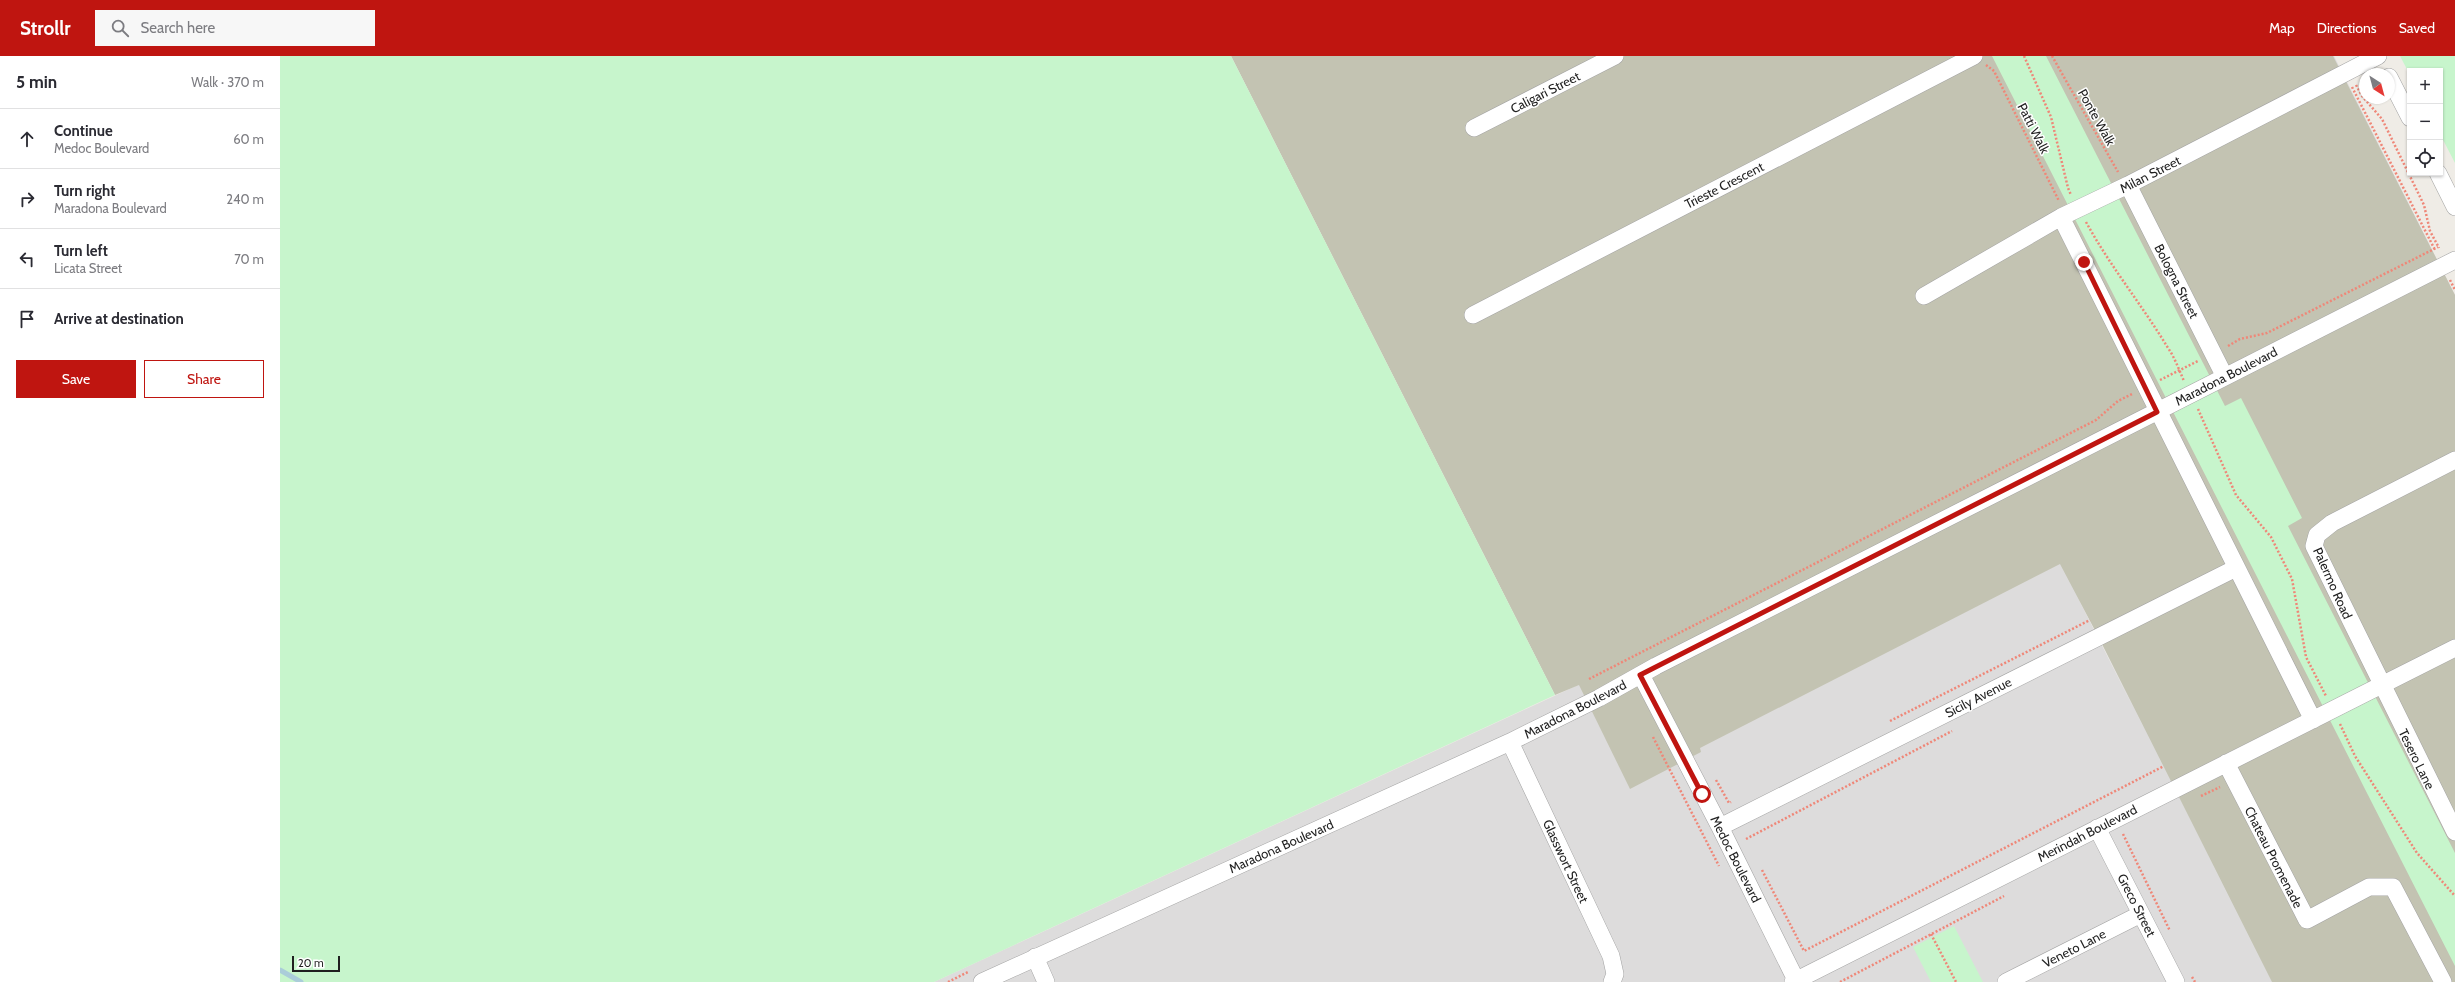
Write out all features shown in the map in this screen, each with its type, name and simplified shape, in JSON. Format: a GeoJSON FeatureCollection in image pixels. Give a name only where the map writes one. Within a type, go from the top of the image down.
{"type":"FeatureCollection","features":[{"type":"Feature","properties":{"kind":"street","name":"Caligari Street"},"geometry":{"type":"LineString","coordinates":[[1474,128],[1615,56]]}},
{"type":"Feature","properties":{"kind":"street","name":"Trieste Crescent"},"geometry":{"type":"LineString","coordinates":[[1473,315],[1974,56]]}},
{"type":"Feature","properties":{"kind":"street","name":"Milan Street"},"geometry":{"type":"LineString","coordinates":[[1924,296],[2061,217],[2128,185],[2378,56]]}},
{"type":"Feature","properties":{"kind":"street"},"geometry":{"type":"LineString","coordinates":[[2378,56],[2385,68]]}},
{"type":"Feature","properties":{"kind":"street"},"geometry":{"type":"LineString","coordinates":[[2395,89],[2407,112]]}},
{"type":"Feature","properties":{"kind":"street"},"geometry":{"type":"LineString","coordinates":[[2440,176],[2455,206]]}},
{"type":"Feature","properties":{"kind":"street","name":"Bologna Street"},"geometry":{"type":"LineString","coordinates":[[2128,185],[2225,377]]}},
{"type":"Feature","properties":{"kind":"street"},"geometry":{"type":"LineString","coordinates":[[2061,217],[2144,388],[2313,720]]}},
{"type":"Feature","properties":{"kind":"street","name":"Maradona Boulevard"},"geometry":{"type":"LineString","coordinates":[[982,982],[1510,742],[1599,698],[1640,675],[2448,263]]}},
{"type":"Feature","properties":{"kind":"street","name":"Palermo Road"},"geometry":{"type":"LineString","coordinates":[[2381,686],[2314,546],[2317,534],[2332,523],[2455,460]]}},
{"type":"Feature","properties":{"kind":"street","name":"Sicily Avenue"},"geometry":{"type":"LineString","coordinates":[[1720,827],[2236,568]]}},
{"type":"Feature","properties":{"kind":"street","name":"Merindah Boulevard"},"geometry":{"type":"LineString","coordinates":[[1795,981],[2101,835],[2226,763],[2455,648]]}},
{"type":"Feature","properties":{"kind":"street","name":"Medoc Boulevard"},"geometry":{"type":"LineString","coordinates":[[1640,675],[1720,827],[1795,981]]}},
{"type":"Feature","properties":{"kind":"street","name":"Tesero Lane"},"geometry":{"type":"LineString","coordinates":[[2381,686],[2455,832]]}},
{"type":"Feature","properties":{"kind":"street","name":"Glasswort Street"},"geometry":{"type":"LineString","coordinates":[[1510,742],[1611,956],[1615,974],[1612,982]]}},
{"type":"Feature","properties":{"kind":"street","name":"Chateau Promenade"},"geometry":{"type":"LineString","coordinates":[[2226,763],[2307,920],[2370,887],[2393,887],[2443,982]]}},
{"type":"Feature","properties":{"kind":"street","name":"Greco Street"},"geometry":{"type":"LineString","coordinates":[[2101,835],[2176,982]]}},
{"type":"Feature","properties":{"kind":"street","name":"Veneto Lane"},"geometry":{"type":"LineString","coordinates":[[2006,982],[2141,914]]}},
{"type":"Feature","properties":{"kind":"street"},"geometry":{"type":"LineString","coordinates":[[1035,957],[1046,982]]}},
{"type":"Feature","properties":{"kind":"path","name":"Patti Walk"},"geometry":{"type":"LineString","coordinates":[[1974,56],[1994,71],[2058,197],[2061,217]]}},
{"type":"Feature","properties":{"kind":"path"},"geometry":{"type":"LineString","coordinates":[[2024,56],[2051,117],[2068,188],[2078,209],[2102,252],[2124,280],[2169,350],[2191,394],[2236,494],[2272,537],[2292,579],[2306,657],[2334,710],[2355,756],[2417,853],[2455,896]]}},
{"type":"Feature","properties":{"kind":"path","name":"Ponte Walk"},"geometry":{"type":"LineString","coordinates":[[2052,56],[2112,166],[2128,185]]}},
{"type":"Feature","properties":{"kind":"path"},"geometry":{"type":"LineString","coordinates":[[2347,72],[2362,96],[2382,119],[2424,205],[2430,231],[2448,263],[2455,290]]}},
{"type":"Feature","properties":{"kind":"path"},"geometry":{"type":"LineString","coordinates":[[2347,72],[2434,249],[2448,263]]}},
{"type":"Feature","properties":{"kind":"path"},"geometry":{"type":"LineString","coordinates":[[1589,678],[2096,420],[2118,401],[2240,339],[2267,333],[2438,247]]}},
{"type":"Feature","properties":{"kind":"path"},"geometry":{"type":"LineString","coordinates":[[1884,724],[2090,620]]}},
{"type":"Feature","properties":{"kind":"path"},"geometry":{"type":"LineString","coordinates":[[1749,845],[1745,838],[1956,728]]}},
{"type":"Feature","properties":{"kind":"path"},"geometry":{"type":"LineString","coordinates":[[1651,733],[1722,871]]}},
{"type":"Feature","properties":{"kind":"path"},"geometry":{"type":"LineString","coordinates":[[1760,866],[1804,951],[2164,766]]}},
{"type":"Feature","properties":{"kind":"path"},"geometry":{"type":"LineString","coordinates":[[1712,772],[1728,803],[1736,800]]}},
{"type":"Feature","properties":{"kind":"path"},"geometry":{"type":"LineString","coordinates":[[2200,797],[2235,780]]}},
{"type":"Feature","properties":{"kind":"path"},"geometry":{"type":"LineString","coordinates":[[2101,835],[2123,834],[2130,831]]}},
{"type":"Feature","properties":{"kind":"path"},"geometry":{"type":"LineString","coordinates":[[2123,834],[2172,934]]}},
{"type":"Feature","properties":{"kind":"path"},"geometry":{"type":"LineString","coordinates":[[1840,982],[2009,893]]}},
{"type":"Feature","properties":{"kind":"path"},"geometry":{"type":"LineString","coordinates":[[1931,934],[1956,982]]}},
{"type":"Feature","properties":{"kind":"path"},"geometry":{"type":"LineString","coordinates":[[2189,970],[2195,982]]}},
{"type":"Feature","properties":{"kind":"shaded area"},"geometry":{"type":"Polygon","coordinates":[[[1231,56],[2333,56],[2455,295],[2455,982],[2272,982],[2098,636],[2060,564],[1700,748],[1701,752],[1630,789],[1579,685],[1555,695],[1231,56]]]}},
{"type":"Feature","properties":{"kind":"shaded area"},"geometry":{"type":"Polygon","coordinates":[[[1438,56],[2334,56],[2455,295],[2455,982],[934,982],[1578,685],[1438,56]],[[2074,590],[2133,707],[2098,636],[2074,590]]]}},
{"type":"Feature","properties":{"kind":"green space"},"geometry":{"type":"Polygon","coordinates":[[[280,56],[1231,56],[1555,695],[934,982],[280,982],[280,56]]]}},
{"type":"Feature","properties":{"kind":"green space"},"geometry":{"type":"Polygon","coordinates":[[[1992,56],[2046,56],[2225,406],[2241,398],[2302,518],[2288,526],[2455,853],[2455,966],[1992,56]]]}},
{"type":"Feature","properties":{"kind":"green space"},"geometry":{"type":"Polygon","coordinates":[[[2400,56],[2455,56],[2455,163],[2443,140],[2443,68],[2407,68],[2407,69],[2400,56]]]}},
{"type":"Feature","properties":{"kind":"green space"},"geometry":{"type":"Polygon","coordinates":[[[1954,926],[1983,982],[1931,982],[1913,947],[1954,926]]]}},
{"type":"Feature","properties":{"kind":"waterway"},"geometry":{"type":"LineString","coordinates":[[280,970],[301,982]]}},
{"type":"Feature","properties":{"kind":"route"},"geometry":{"type":"LineString","coordinates":[[1702,794],[1640,675],[2157,412],[2084,262]]}}]}
